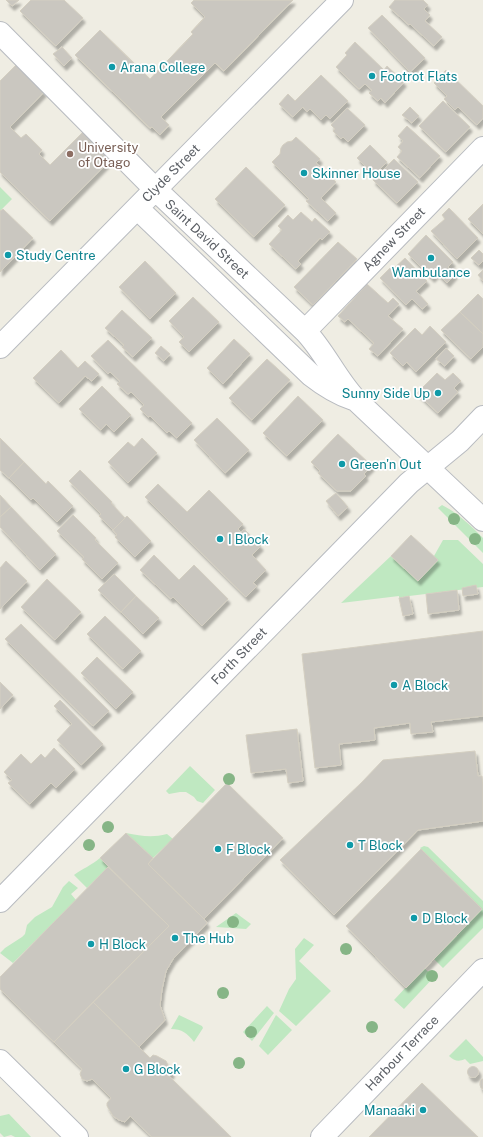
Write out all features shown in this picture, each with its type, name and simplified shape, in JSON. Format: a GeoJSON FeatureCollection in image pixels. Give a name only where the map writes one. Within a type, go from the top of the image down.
{"type":"FeatureCollection","features":[{"type":"Feature","properties":{"kind":"street","name":"Clyde Street"},"geometry":{"type":"LineString","coordinates":[[0,347],[342,0]]}},
{"type":"Feature","properties":{"kind":"street","name":"Saint David Street"},"geometry":{"type":"LineString","coordinates":[[0,33],[155,190],[305,331],[321,350],[346,390],[483,520]]}},
{"type":"Feature","properties":{"kind":"street","name":"Agnew Street"},"geometry":{"type":"LineString","coordinates":[[305,331],[483,148]]}},
{"type":"Feature","properties":{"kind":"street","name":"Saint David Street"},"geometry":{"type":"LineString","coordinates":[[137,208],[311,375],[334,392],[356,400]]}},
{"type":"Feature","properties":{"kind":"street","name":"Forth Street"},"geometry":{"type":"LineString","coordinates":[[0,901],[409,483],[460,441],[483,417]]}},
{"type":"Feature","properties":{"kind":"street","name":"Harbour Terrace"},"geometry":{"type":"LineString","coordinates":[[322,1137],[483,970]]}},
{"type":"Feature","properties":{"kind":"street"},"geometry":{"type":"LineString","coordinates":[[0,1061],[77,1137]]}},
{"type":"Feature","properties":{"kind":"green space"},"geometry":{"type":"Polygon","coordinates":[[[0,187],[12,199],[0,211],[0,187]]]}},
{"type":"Feature","properties":{"kind":"green space"},"geometry":{"type":"Polygon","coordinates":[[[442,505],[469,524],[483,538],[483,553],[438,508],[442,505]]]}},
{"type":"Feature","properties":{"kind":"green space"},"geometry":{"type":"Polygon","coordinates":[[[443,540],[458,540],[483,564],[483,587],[399,598],[399,596],[341,603],[391,556],[418,581],[437,560],[434,556],[443,540]]]}},
{"type":"Feature","properties":{"kind":"green space"},"geometry":{"type":"Polygon","coordinates":[[[190,766],[215,790],[203,803],[197,801],[186,792],[169,794],[166,791],[190,766]]]}},
{"type":"Feature","properties":{"kind":"green space"},"geometry":{"type":"Polygon","coordinates":[[[126,833],[146,836],[167,834],[173,839],[153,858],[126,833]]]}},
{"type":"Feature","properties":{"kind":"green space"},"geometry":{"type":"Polygon","coordinates":[[[424,846],[428,847],[483,901],[483,928],[443,968],[434,959],[482,909],[420,848],[424,846]]]}},
{"type":"Feature","properties":{"kind":"green space"},"geometry":{"type":"Polygon","coordinates":[[[100,858],[108,867],[87,888],[74,875],[100,858]]]}},
{"type":"Feature","properties":{"kind":"green space"},"geometry":{"type":"Polygon","coordinates":[[[69,881],[78,888],[71,894],[76,900],[13,963],[0,953],[25,934],[27,925],[35,917],[52,907],[63,887],[69,881]]]}},
{"type":"Feature","properties":{"kind":"green space"},"geometry":{"type":"Polygon","coordinates":[[[236,913],[251,924],[246,929],[216,927],[236,913]]]}},
{"type":"Feature","properties":{"kind":"green space"},"geometry":{"type":"Polygon","coordinates":[[[304,938],[314,945],[299,961],[331,991],[296,1026],[279,1011],[289,989],[296,979],[295,949],[304,938]]]}},
{"type":"Feature","properties":{"kind":"green space"},"geometry":{"type":"Polygon","coordinates":[[[424,968],[434,977],[404,1009],[394,1000],[424,968]]]}},
{"type":"Feature","properties":{"kind":"green space"},"geometry":{"type":"Polygon","coordinates":[[[267,1006],[274,1013],[252,1041],[243,1032],[267,1006]]]}},
{"type":"Feature","properties":{"kind":"green space"},"geometry":{"type":"Polygon","coordinates":[[[179,1015],[202,1026],[203,1028],[194,1042],[184,1032],[171,1029],[179,1015]]]}},
{"type":"Feature","properties":{"kind":"green space"},"geometry":{"type":"Polygon","coordinates":[[[276,1015],[292,1030],[268,1055],[259,1046],[276,1015]]]}},
{"type":"Feature","properties":{"kind":"green space"},"geometry":{"type":"Polygon","coordinates":[[[466,1039],[483,1057],[483,1061],[470,1064],[465,1059],[457,1060],[449,1056],[466,1039]]]}},
{"type":"Feature","properties":{"kind":"green space"},"geometry":{"type":"Polygon","coordinates":[[[9,1114],[31,1137],[15,1137],[11,1135],[4,1137],[0,1133],[0,1116],[9,1114]]]}},
{"type":"Feature","properties":{"kind":"building"},"geometry":{"type":"Polygon","coordinates":[[[6,0],[19,0],[12,6],[6,0]]]}},
{"type":"Feature","properties":{"kind":"building"},"geometry":{"type":"Polygon","coordinates":[[[31,0],[64,0],[83,18],[56,46],[20,11],[31,0]]]}},
{"type":"Feature","properties":{"kind":"building","name":"Arana College"},"geometry":{"type":"Polygon","coordinates":[[[194,0],[293,0],[224,71],[215,63],[161,117],[169,125],[160,135],[152,127],[150,128],[75,55],[100,30],[150,79],[193,34],[191,32],[205,17],[191,3],[194,0]]]}},
{"type":"Feature","properties":{"kind":"building","name":"Arana College"},"geometry":{"type":"Polygon","coordinates":[[[194,0],[293,0],[224,71],[215,63],[161,117],[169,125],[160,135],[152,127],[150,128],[75,55],[100,30],[150,79],[193,34],[191,32],[205,17],[191,3],[194,0]]]}},
{"type":"Feature","properties":{"kind":"building"},"geometry":{"type":"Polygon","coordinates":[[[395,0],[423,0],[428,5],[424,9],[430,15],[425,21],[442,37],[434,46],[389,7],[395,0]]]}},
{"type":"Feature","properties":{"kind":"building"},"geometry":{"type":"Polygon","coordinates":[[[382,15],[425,58],[410,72],[368,28],[382,15]]]}},
{"type":"Feature","properties":{"kind":"building","name":"Footrot Flats"},"geometry":{"type":"Polygon","coordinates":[[[355,42],[384,70],[387,66],[404,82],[385,103],[381,98],[378,101],[369,93],[372,90],[365,84],[359,89],[336,67],[347,55],[345,53],[355,42]]]}},
{"type":"Feature","properties":{"kind":"building"},"geometry":{"type":"Polygon","coordinates":[[[62,47],[72,58],[64,66],[53,54],[62,47]]]}},
{"type":"Feature","properties":{"kind":"building"},"geometry":{"type":"Polygon","coordinates":[[[16,65],[44,92],[10,127],[21,138],[26,134],[42,150],[39,154],[50,165],[84,131],[112,158],[50,221],[0,172],[0,81],[16,65]]]}},
{"type":"Feature","properties":{"kind":"building"},"geometry":{"type":"Polygon","coordinates":[[[446,70],[483,106],[483,118],[477,125],[458,107],[455,110],[444,99],[447,96],[434,83],[446,70]]]}},
{"type":"Feature","properties":{"kind":"building"},"geometry":{"type":"Polygon","coordinates":[[[321,75],[348,101],[330,119],[326,115],[321,120],[310,109],[307,112],[303,107],[293,117],[279,104],[288,94],[295,101],[321,75]]]}},
{"type":"Feature","properties":{"kind":"building"},"geometry":{"type":"Polygon","coordinates":[[[443,101],[470,127],[446,152],[419,126],[443,101]]]}},
{"type":"Feature","properties":{"kind":"building"},"geometry":{"type":"Polygon","coordinates":[[[410,107],[419,116],[412,123],[402,115],[410,107]]]}},
{"type":"Feature","properties":{"kind":"building"},"geometry":{"type":"Polygon","coordinates":[[[347,108],[365,125],[348,142],[343,137],[341,139],[333,131],[335,129],[331,125],[347,108]]]}},
{"type":"Feature","properties":{"kind":"building"},"geometry":{"type":"Polygon","coordinates":[[[407,126],[440,156],[420,178],[397,157],[402,151],[398,147],[403,141],[398,136],[407,126]]]}},
{"type":"Feature","properties":{"kind":"building","name":"Skinner House"},"geometry":{"type":"Polygon","coordinates":[[[296,137],[320,159],[316,163],[336,182],[321,198],[336,213],[328,221],[306,201],[309,199],[272,162],[280,154],[283,145],[292,141],[296,137]]]}},
{"type":"Feature","properties":{"kind":"building"},"geometry":{"type":"Polygon","coordinates":[[[370,145],[387,162],[374,175],[357,158],[370,145]]]}},
{"type":"Feature","properties":{"kind":"building"},"geometry":{"type":"Polygon","coordinates":[[[394,159],[418,182],[397,203],[373,180],[394,159]]]}},
{"type":"Feature","properties":{"kind":"building"},"geometry":{"type":"Polygon","coordinates":[[[246,167],[285,205],[254,237],[215,199],[246,167]]]}},
{"type":"Feature","properties":{"kind":"building"},"geometry":{"type":"Polygon","coordinates":[[[483,204],[483,234],[468,219],[483,204]]]}},
{"type":"Feature","properties":{"kind":"building"},"geometry":{"type":"Polygon","coordinates":[[[449,208],[478,238],[457,259],[431,231],[445,219],[442,215],[449,208]]]}},
{"type":"Feature","properties":{"kind":"building","name":"Study Centre"},"geometry":{"type":"Polygon","coordinates":[[[3,209],[33,238],[0,272],[0,211],[3,209]]]}},
{"type":"Feature","properties":{"kind":"building"},"geometry":{"type":"Polygon","coordinates":[[[301,212],[312,222],[315,218],[330,232],[322,240],[320,238],[298,261],[301,264],[296,269],[269,244],[282,230],[278,226],[288,215],[293,220],[301,212]]]}},
{"type":"Feature","properties":{"kind":"building","name":"Wambulance"},"geometry":{"type":"Polygon","coordinates":[[[426,235],[453,262],[448,267],[455,274],[447,283],[437,273],[432,278],[408,254],[426,235]]]}},
{"type":"Feature","properties":{"kind":"building"},"geometry":{"type":"Polygon","coordinates":[[[338,242],[357,259],[313,305],[294,287],[338,242]]]}},
{"type":"Feature","properties":{"kind":"building"},"geometry":{"type":"Polygon","coordinates":[[[479,250],[483,254],[483,261],[479,265],[471,258],[479,250]]]}},
{"type":"Feature","properties":{"kind":"building"},"geometry":{"type":"Polygon","coordinates":[[[405,258],[427,281],[416,291],[428,304],[422,309],[412,299],[406,305],[380,278],[390,268],[392,270],[405,258]]]}},
{"type":"Feature","properties":{"kind":"building"},"geometry":{"type":"Polygon","coordinates":[[[145,261],[176,293],[150,319],[119,287],[145,261]]]}},
{"type":"Feature","properties":{"kind":"building"},"geometry":{"type":"Polygon","coordinates":[[[483,270],[483,281],[478,275],[483,270]]]}},
{"type":"Feature","properties":{"kind":"building"},"geometry":{"type":"Polygon","coordinates":[[[367,284],[388,303],[393,298],[399,304],[388,316],[403,329],[378,356],[369,349],[374,343],[348,319],[345,322],[338,316],[367,284]]]}},
{"type":"Feature","properties":{"kind":"building"},"geometry":{"type":"Polygon","coordinates":[[[478,294],[483,299],[483,334],[460,312],[478,294]]]}},
{"type":"Feature","properties":{"kind":"building"},"geometry":{"type":"Polygon","coordinates":[[[193,297],[219,322],[189,352],[179,342],[184,337],[169,321],[193,297]]]}},
{"type":"Feature","properties":{"kind":"building"},"geometry":{"type":"Polygon","coordinates":[[[122,310],[152,338],[133,357],[122,347],[124,345],[105,328],[122,310]]]}},
{"type":"Feature","properties":{"kind":"building"},"geometry":{"type":"Polygon","coordinates":[[[460,312],[483,334],[483,347],[471,359],[441,330],[460,312]]]}},
{"type":"Feature","properties":{"kind":"building"},"geometry":{"type":"Polygon","coordinates":[[[430,326],[446,342],[416,372],[407,362],[403,366],[390,353],[415,328],[422,335],[430,326]]]}},
{"type":"Feature","properties":{"kind":"building"},"geometry":{"type":"Polygon","coordinates":[[[234,339],[250,354],[223,384],[207,368],[234,339]]]}},
{"type":"Feature","properties":{"kind":"building"},"geometry":{"type":"Polygon","coordinates":[[[108,340],[192,423],[177,438],[169,431],[167,433],[150,416],[148,417],[140,409],[144,405],[131,392],[128,394],[117,384],[120,381],[110,372],[108,374],[91,356],[108,340]]]}},
{"type":"Feature","properties":{"kind":"building"},"geometry":{"type":"Polygon","coordinates":[[[161,346],[170,354],[164,361],[155,353],[161,346]]]}},
{"type":"Feature","properties":{"kind":"building"},"geometry":{"type":"Polygon","coordinates":[[[446,348],[454,356],[445,366],[436,359],[446,348]]]}},
{"type":"Feature","properties":{"kind":"building"},"geometry":{"type":"Polygon","coordinates":[[[61,350],[78,368],[85,361],[99,374],[92,381],[85,376],[59,403],[33,378],[61,350]]]}},
{"type":"Feature","properties":{"kind":"building"},"geometry":{"type":"Polygon","coordinates":[[[267,359],[290,380],[252,420],[229,398],[267,359]]]}},
{"type":"Feature","properties":{"kind":"building","name":"Sunny Side Up"},"geometry":{"type":"Polygon","coordinates":[[[437,373],[445,380],[453,373],[461,381],[454,388],[458,392],[438,413],[417,393],[437,373]]]}},
{"type":"Feature","properties":{"kind":"building"},"geometry":{"type":"Polygon","coordinates":[[[102,386],[131,415],[114,432],[106,424],[101,430],[79,409],[102,386]]]}},
{"type":"Feature","properties":{"kind":"building"},"geometry":{"type":"Polygon","coordinates":[[[298,396],[323,420],[287,456],[263,433],[298,396]]]}},
{"type":"Feature","properties":{"kind":"building"},"geometry":{"type":"Polygon","coordinates":[[[217,418],[249,450],[225,473],[194,440],[217,418]]]}},
{"type":"Feature","properties":{"kind":"building","name":"Green'n Out"},"geometry":{"type":"Polygon","coordinates":[[[338,434],[372,466],[364,474],[366,476],[351,491],[337,491],[318,473],[320,471],[311,462],[338,434]]]}},
{"type":"Feature","properties":{"kind":"building"},"geometry":{"type":"Polygon","coordinates":[[[0,438],[24,462],[9,478],[0,470],[0,438]]]}},
{"type":"Feature","properties":{"kind":"building"},"geometry":{"type":"Polygon","coordinates":[[[142,438],[157,453],[128,483],[108,462],[128,442],[134,447],[142,438]]]}},
{"type":"Feature","properties":{"kind":"building"},"geometry":{"type":"Polygon","coordinates":[[[24,462],[46,484],[48,481],[73,506],[57,522],[33,498],[31,500],[9,478],[24,462]]]}},
{"type":"Feature","properties":{"kind":"building"},"geometry":{"type":"Polygon","coordinates":[[[80,470],[112,502],[111,503],[125,518],[113,530],[99,516],[101,514],[69,481],[80,470]]]}},
{"type":"Feature","properties":{"kind":"building","name":"I Block"},"geometry":{"type":"Polygon","coordinates":[[[158,484],[187,512],[209,490],[243,524],[238,529],[241,532],[244,529],[261,546],[252,555],[266,570],[253,583],[257,586],[246,597],[145,497],[158,484]]]}},
{"type":"Feature","properties":{"kind":"building"},"geometry":{"type":"Polygon","coordinates":[[[336,493],[348,507],[338,516],[326,501],[336,493]]]}},
{"type":"Feature","properties":{"kind":"building"},"geometry":{"type":"Polygon","coordinates":[[[0,495],[11,507],[0,517],[0,495]]]}},
{"type":"Feature","properties":{"kind":"building"},"geometry":{"type":"Polygon","coordinates":[[[11,507],[56,554],[40,570],[0,527],[0,517],[11,507]]]}},
{"type":"Feature","properties":{"kind":"building"},"geometry":{"type":"Polygon","coordinates":[[[73,515],[118,563],[102,579],[82,559],[84,557],[57,531],[73,515]]]}},
{"type":"Feature","properties":{"kind":"building"},"geometry":{"type":"Polygon","coordinates":[[[127,516],[151,541],[135,557],[115,537],[117,535],[113,530],[127,516]]]}},
{"type":"Feature","properties":{"kind":"building"},"geometry":{"type":"Polygon","coordinates":[[[411,535],[438,560],[418,581],[391,556],[411,535]]]}},
{"type":"Feature","properties":{"kind":"building"},"geometry":{"type":"Polygon","coordinates":[[[154,555],[179,580],[194,565],[228,599],[202,626],[173,597],[171,599],[140,570],[154,555]]]}},
{"type":"Feature","properties":{"kind":"building"},"geometry":{"type":"Polygon","coordinates":[[[6,561],[27,581],[0,609],[0,568],[6,561]]]}},
{"type":"Feature","properties":{"kind":"building"},"geometry":{"type":"Polygon","coordinates":[[[114,574],[136,596],[121,612],[98,590],[114,574]]]}},
{"type":"Feature","properties":{"kind":"building"},"geometry":{"type":"Polygon","coordinates":[[[47,579],[81,612],[55,640],[21,607],[47,579]]]}},
{"type":"Feature","properties":{"kind":"building"},"geometry":{"type":"Polygon","coordinates":[[[476,585],[478,594],[463,596],[462,588],[476,585]]]}},
{"type":"Feature","properties":{"kind":"building"},"geometry":{"type":"Polygon","coordinates":[[[457,590],[459,610],[428,614],[426,594],[457,590]]]}},
{"type":"Feature","properties":{"kind":"building"},"geometry":{"type":"Polygon","coordinates":[[[136,596],[159,618],[143,634],[121,612],[136,596]]]}},
{"type":"Feature","properties":{"kind":"building"},"geometry":{"type":"Polygon","coordinates":[[[409,596],[413,614],[403,616],[399,598],[409,596]]]}},
{"type":"Feature","properties":{"kind":"building"},"geometry":{"type":"Polygon","coordinates":[[[105,616],[141,651],[123,669],[87,634],[105,616]]]}},
{"type":"Feature","properties":{"kind":"building"},"geometry":{"type":"Polygon","coordinates":[[[21,624],[109,711],[93,726],[5,639],[21,624]]]}},
{"type":"Feature","properties":{"kind":"building","name":"A Block"},"geometry":{"type":"Polygon","coordinates":[[[483,631],[483,716],[431,722],[433,732],[411,734],[410,723],[374,728],[375,740],[339,744],[341,765],[315,768],[302,654],[483,631]]]}},
{"type":"Feature","properties":{"kind":"building"},"geometry":{"type":"Polygon","coordinates":[[[97,657],[133,692],[116,709],[81,673],[97,657]]]}},
{"type":"Feature","properties":{"kind":"building"},"geometry":{"type":"Polygon","coordinates":[[[0,682],[13,695],[0,709],[0,682]]]}},
{"type":"Feature","properties":{"kind":"building"},"geometry":{"type":"Polygon","coordinates":[[[60,700],[103,744],[81,765],[57,740],[72,724],[54,706],[60,700]]]}},
{"type":"Feature","properties":{"kind":"building"},"geometry":{"type":"Polygon","coordinates":[[[297,729],[303,781],[288,783],[286,769],[251,773],[246,735],[297,729]]]}},
{"type":"Feature","properties":{"kind":"building"},"geometry":{"type":"Polygon","coordinates":[[[54,748],[75,769],[56,788],[51,783],[30,804],[8,783],[12,780],[4,772],[21,754],[31,764],[41,754],[45,758],[54,748]]]}},
{"type":"Feature","properties":{"kind":"building","name":"T Block"},"geometry":{"type":"Polygon","coordinates":[[[475,751],[478,776],[482,776],[483,784],[483,821],[418,830],[334,915],[280,860],[383,760],[475,751]]]}},
{"type":"Feature","properties":{"kind":"building","name":"F Block"},"geometry":{"type":"Polygon","coordinates":[[[227,783],[283,838],[204,919],[148,864],[227,783]]]}},
{"type":"Feature","properties":{"kind":"building","name":"The Hub"},"geometry":{"type":"Polygon","coordinates":[[[126,833],[153,858],[148,864],[207,923],[173,959],[166,971],[160,1005],[165,1020],[139,1047],[93,1002],[169,926],[100,858],[126,833]]]}},
{"type":"Feature","properties":{"kind":"building","name":"D Block"},"geometry":{"type":"Polygon","coordinates":[[[421,849],[482,909],[406,988],[346,926],[421,849]]]}},
{"type":"Feature","properties":{"kind":"building","name":"H Block"},"geometry":{"type":"Polygon","coordinates":[[[108,867],[169,926],[54,1042],[0,989],[0,977],[108,867]]]}},
{"type":"Feature","properties":{"kind":"building","name":"G Block"},"geometry":{"type":"Polygon","coordinates":[[[93,1002],[150,1058],[153,1055],[166,1061],[172,1073],[169,1076],[231,1137],[152,1137],[130,1116],[125,1122],[113,1116],[107,1106],[107,1103],[111,1098],[92,1079],[87,1081],[82,1079],[80,1074],[82,1069],[54,1042],[93,1002]]]}},
{"type":"Feature","properties":{"kind":"building"},"geometry":{"type":"Polygon","coordinates":[[[471,1067],[475,1067],[477,1068],[477,1076],[471,1077],[468,1074],[468,1070],[471,1067]]]}},
{"type":"Feature","properties":{"kind":"building"},"geometry":{"type":"Polygon","coordinates":[[[482,1079],[483,1089],[480,1085],[480,1081],[482,1079]]]}},
{"type":"Feature","properties":{"kind":"building","name":"Manaaki"},"geometry":{"type":"Polygon","coordinates":[[[422,1083],[478,1137],[369,1137],[422,1083]]]}},
{"type":"Feature","properties":{"kind":"place","name":"Arana College"},"geometry":{"type":"Point","coordinates":[112,67]}},
{"type":"Feature","properties":{"kind":"place","name":"Footrot Flats"},"geometry":{"type":"Point","coordinates":[372,76]}},
{"type":"Feature","properties":{"kind":"place","name":"University of Otago"},"geometry":{"type":"Point","coordinates":[70,154]}},
{"type":"Feature","properties":{"kind":"place","name":"Skinner House"},"geometry":{"type":"Point","coordinates":[304,173]}},
{"type":"Feature","properties":{"kind":"place","name":"Study Centre"},"geometry":{"type":"Point","coordinates":[8,255]}},
{"type":"Feature","properties":{"kind":"place","name":"Wambulance"},"geometry":{"type":"Point","coordinates":[431,258]}},
{"type":"Feature","properties":{"kind":"place","name":"Sunny Side Up"},"geometry":{"type":"Point","coordinates":[438,393]}},
{"type":"Feature","properties":{"kind":"place","name":"Green'n Out"},"geometry":{"type":"Point","coordinates":[342,464]}},
{"type":"Feature","properties":{"kind":"place","name":"I Block"},"geometry":{"type":"Point","coordinates":[220,539]}},
{"type":"Feature","properties":{"kind":"place","name":"A Block"},"geometry":{"type":"Point","coordinates":[394,685]}},
{"type":"Feature","properties":{"kind":"place","name":"T Block"},"geometry":{"type":"Point","coordinates":[350,845]}},
{"type":"Feature","properties":{"kind":"place","name":"F Block"},"geometry":{"type":"Point","coordinates":[218,849]}},
{"type":"Feature","properties":{"kind":"place","name":"D Block"},"geometry":{"type":"Point","coordinates":[414,918]}},
{"type":"Feature","properties":{"kind":"place","name":"The Hub"},"geometry":{"type":"Point","coordinates":[175,938]}},
{"type":"Feature","properties":{"kind":"place","name":"H Block"},"geometry":{"type":"Point","coordinates":[91,944]}},
{"type":"Feature","properties":{"kind":"place","name":"G Block"},"geometry":{"type":"Point","coordinates":[126,1069]}},
{"type":"Feature","properties":{"kind":"place","name":"Manaaki"},"geometry":{"type":"Point","coordinates":[423,1110]}}]}
